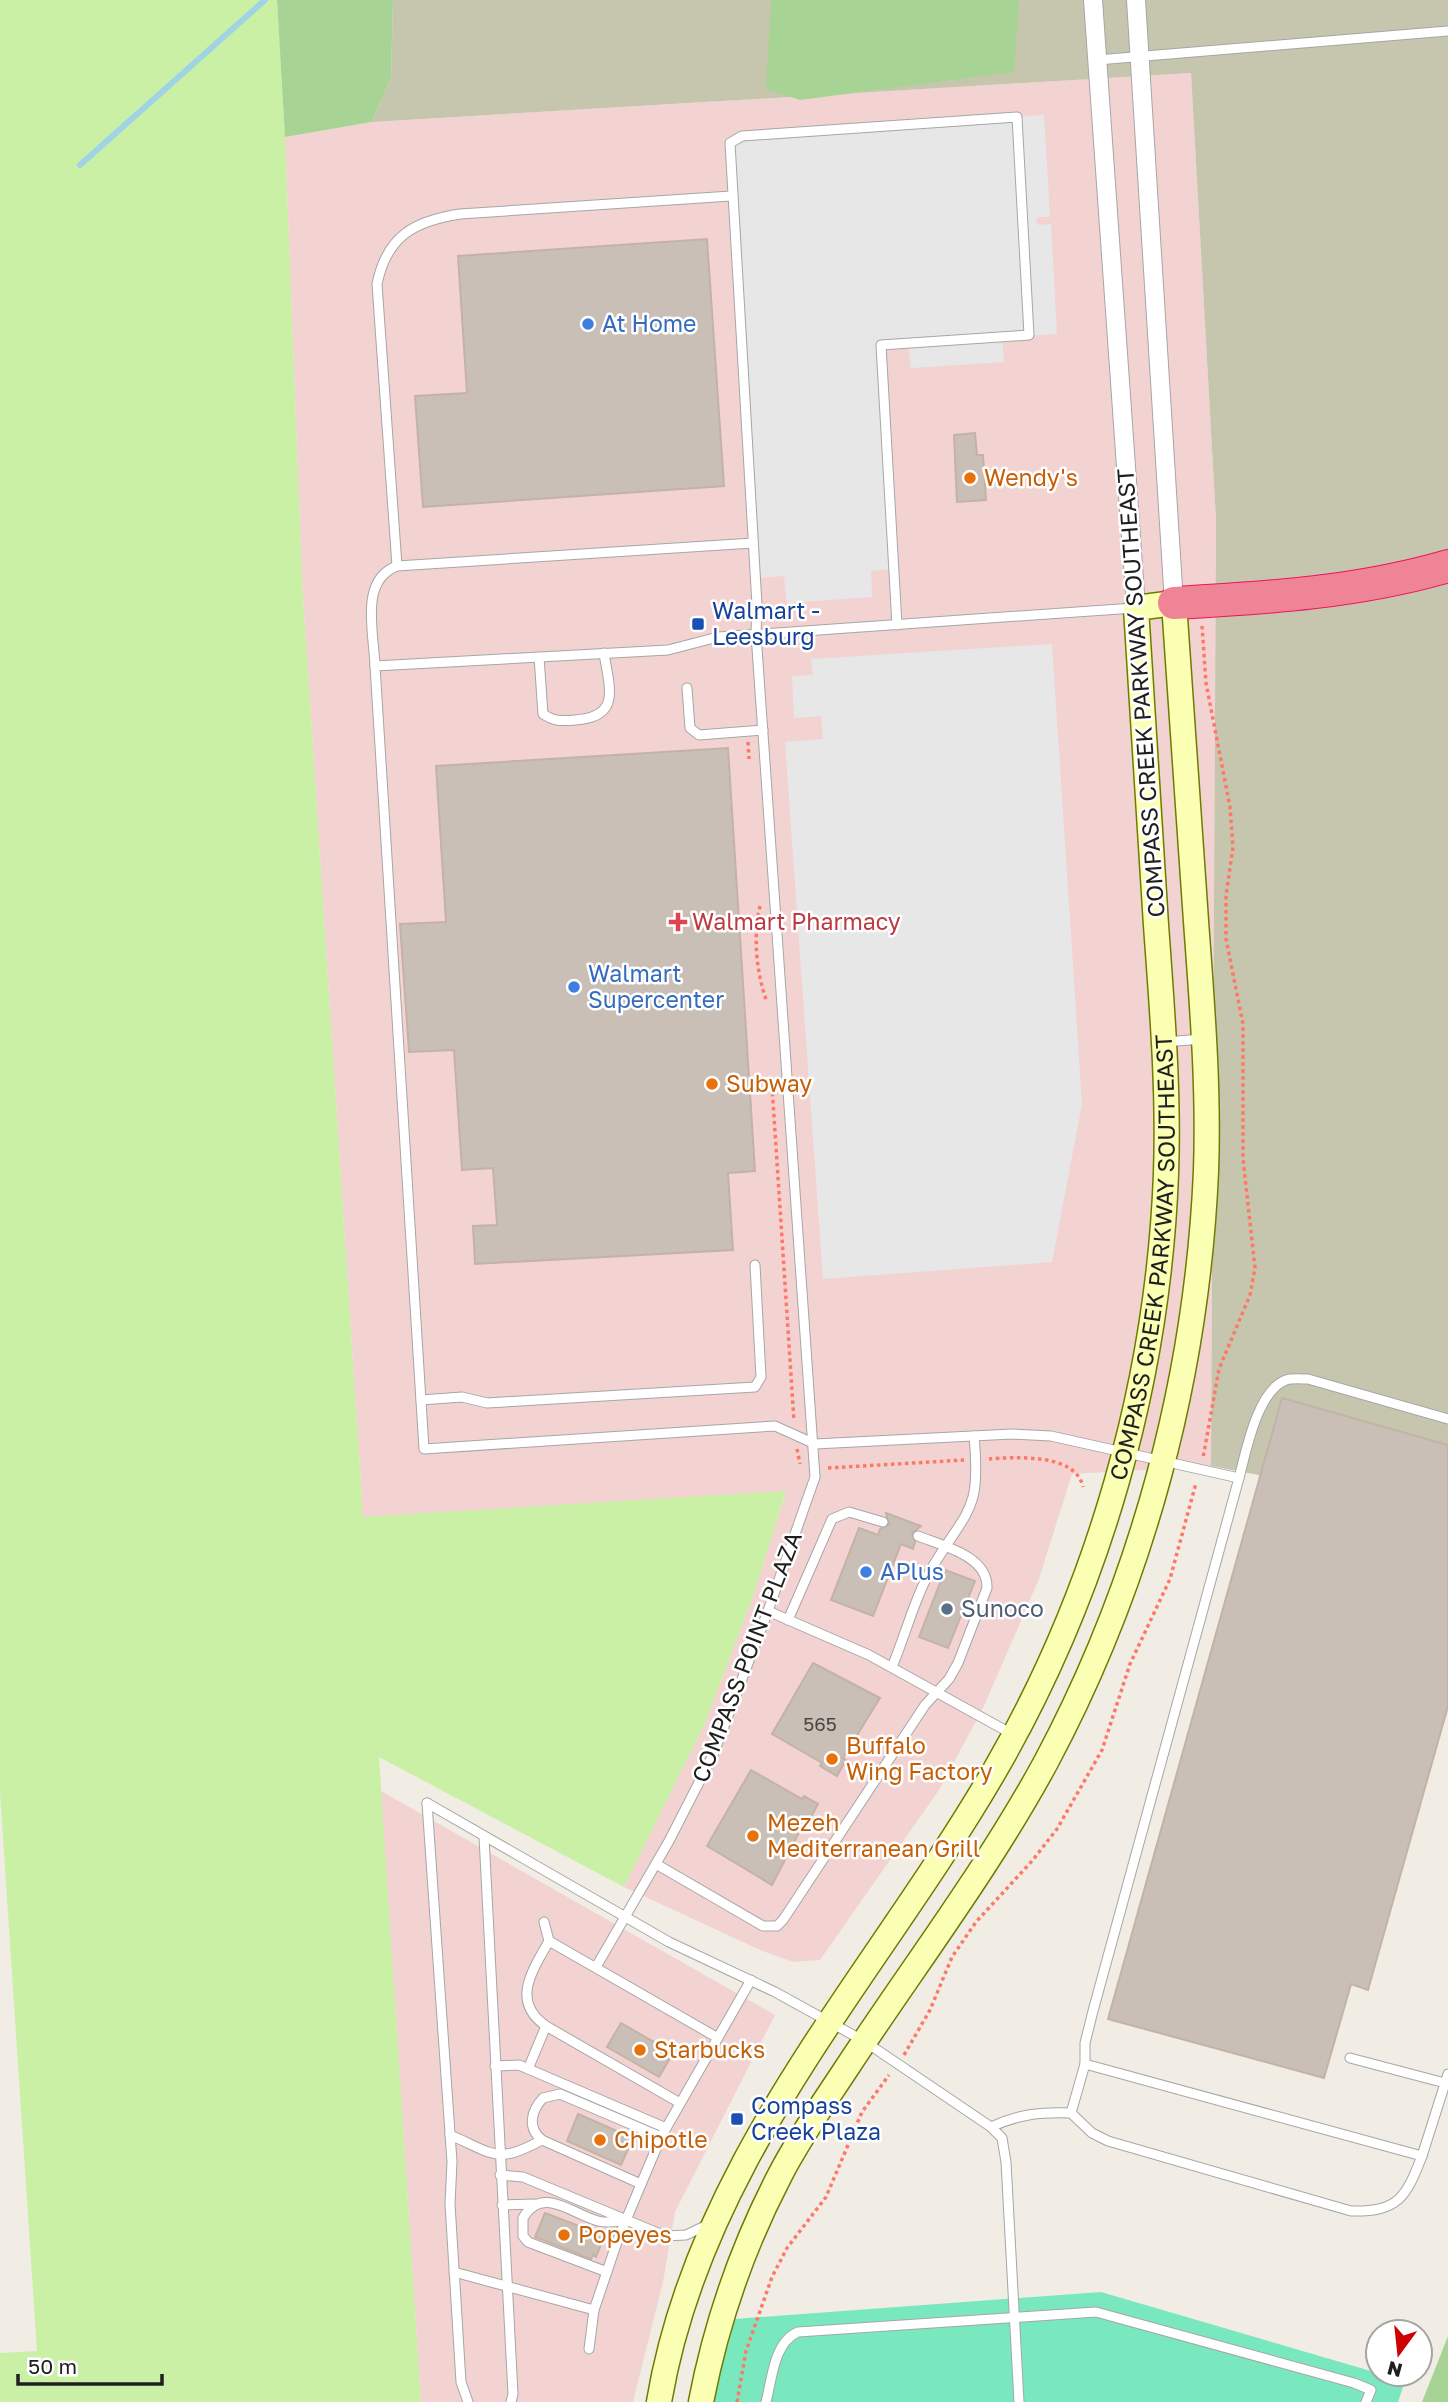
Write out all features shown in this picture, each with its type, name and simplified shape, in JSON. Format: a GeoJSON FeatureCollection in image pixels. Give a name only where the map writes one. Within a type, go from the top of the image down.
{"type":"FeatureCollection","features":[{"type":"Feature","properties":{"kind":"highway"},"geometry":{"type":"LineString","coordinates":[[1174,603],[1339,590],[1399,580],[1448,566]]}},
{"type":"Feature","properties":{"kind":"street","name":"COMPASS CREEK PARKWAY SOUTHEAST"},"geometry":{"type":"LineString","coordinates":[[659,2402],[681,2314],[715,2221],[750,2149],[829,2022],[961,1826],[1013,1735],[1063,1633],[1125,1454],[1148,1341],[1163,1227],[1167,1117],[1164,1042],[1093,0]]}},
{"type":"Feature","properties":{"kind":"street","name":"COMPASS CREEK PARKWAY SOUTHEAST"},"geometry":{"type":"LineString","coordinates":[[701,2402],[727,2301],[764,2208],[788,2161],[864,2041],[1004,1834],[1046,1761],[1107,1631],[1164,1461],[1191,1328],[1206,1170],[1205,1039],[1136,0]]}},
{"type":"Feature","properties":{"kind":"street"},"geometry":{"type":"LineString","coordinates":[[1136,608],[1174,603]]}},
{"type":"Feature","properties":{"kind":"lane"},"geometry":{"type":"LineString","coordinates":[[1097,60],[1448,31]]}},
{"type":"Feature","properties":{"kind":"lane","name":"COMPASS POINT PLAZA"},"geometry":{"type":"LineString","coordinates":[[596,1967],[656,1864],[713,1755],[768,1611],[816,1468],[762,730],[728,152],[730,143],[742,136],[1017,117],[1029,335],[881,345],[897,625]]}},
{"type":"Feature","properties":{"kind":"lane"},"geometry":{"type":"LineString","coordinates":[[397,566],[377,284],[381,264],[393,244],[408,230],[433,218],[460,214],[731,196]]}},
{"type":"Feature","properties":{"kind":"lane"},"geometry":{"type":"LineString","coordinates":[[753,543],[397,566],[384,571],[375,582],[372,595],[375,666],[424,1449],[775,1426],[815,1444],[974,1436],[1051,1436],[1239,1478]]}},
{"type":"Feature","properties":{"kind":"lane"},"geometry":{"type":"LineString","coordinates":[[375,666],[668,650],[718,638],[756,634],[1136,608]]}},
{"type":"Feature","properties":{"kind":"lane"},"geometry":{"type":"LineString","coordinates":[[539,657],[544,714],[554,721],[592,719],[604,712],[610,698],[604,653]]}},
{"type":"Feature","properties":{"kind":"lane"},"geometry":{"type":"LineString","coordinates":[[687,688],[690,729],[699,735],[762,730]]}},
{"type":"Feature","properties":{"kind":"lane"},"geometry":{"type":"LineString","coordinates":[[1164,1042],[1205,1039]]}},
{"type":"Feature","properties":{"kind":"lane"},"geometry":{"type":"LineString","coordinates":[[421,1400],[462,1396],[487,1403],[755,1387],[761,1377],[755,1265]]}},
{"type":"Feature","properties":{"kind":"lane"},"geometry":{"type":"LineString","coordinates":[[1071,2113],[1085,2064],[1084,2043],[1254,1423],[1273,1388],[1287,1380],[1308,1379],[1448,1419]]}},
{"type":"Feature","properties":{"kind":"lane"},"geometry":{"type":"LineString","coordinates":[[892,1667],[932,1567],[948,1547],[973,1502],[978,1485],[974,1436]]}},
{"type":"Feature","properties":{"kind":"lane"},"geometry":{"type":"LineString","coordinates":[[788,1619],[832,1519],[849,1513],[883,1522]]}},
{"type":"Feature","properties":{"kind":"lane"},"geometry":{"type":"LineString","coordinates":[[656,1864],[762,1926],[777,1926],[958,1663],[987,1588],[987,1576],[978,1564],[948,1547],[918,1536]]}},
{"type":"Feature","properties":{"kind":"lane"},"geometry":{"type":"LineString","coordinates":[[768,1611],[892,1667],[935,1694],[1013,1735]]}},
{"type":"Feature","properties":{"kind":"lane"},"geometry":{"type":"LineString","coordinates":[[468,2402],[461,2382],[454,2273],[450,2134],[427,1803],[625,1916],[864,2041],[991,2127],[1002,2138],[1006,2162],[1019,2402]]}},
{"type":"Feature","properties":{"kind":"lane"},"geometry":{"type":"LineString","coordinates":[[484,1837],[513,2394],[511,2402]]}},
{"type":"Feature","properties":{"kind":"lane"},"geometry":{"type":"LineString","coordinates":[[544,1922],[550,1941],[718,2038]]}},
{"type":"Feature","properties":{"kind":"lane"},"geometry":{"type":"LineString","coordinates":[[550,1941],[526,1989],[530,2009],[546,2026],[680,2103]]}},
{"type":"Feature","properties":{"kind":"lane"},"geometry":{"type":"LineString","coordinates":[[589,2349],[594,2310],[626,2221],[661,2137],[751,1980]]}},
{"type":"Feature","properties":{"kind":"lane"},"geometry":{"type":"LineString","coordinates":[[528,2069],[546,2026]]}},
{"type":"Feature","properties":{"kind":"lane"},"geometry":{"type":"LineString","coordinates":[[991,2127],[1033,2112],[1071,2113],[1092,2133],[1108,2141],[1351,2211],[1375,2211],[1395,2204],[1408,2192],[1446,2079],[1350,2058]]}},
{"type":"Feature","properties":{"kind":"lane"},"geometry":{"type":"LineString","coordinates":[[1085,2064],[1422,2156]]}},
{"type":"Feature","properties":{"kind":"lane"},"geometry":{"type":"LineString","coordinates":[[495,2066],[519,2065],[666,2128]]}},
{"type":"Feature","properties":{"kind":"lane"},"geometry":{"type":"LineString","coordinates":[[642,2184],[542,2140],[533,2130],[533,2114],[543,2098],[560,2094],[661,2137]]}},
{"type":"Feature","properties":{"kind":"lane"},"geometry":{"type":"LineString","coordinates":[[450,2134],[500,2157],[513,2156],[542,2140]]}},
{"type":"Feature","properties":{"kind":"lane"},"geometry":{"type":"LineString","coordinates":[[500,2175],[523,2177],[665,2236],[696,2232],[715,2221]]}},
{"type":"Feature","properties":{"kind":"lane"},"geometry":{"type":"LineString","coordinates":[[502,2205],[544,2201],[600,2222],[626,2221]]}},
{"type":"Feature","properties":{"kind":"lane"},"geometry":{"type":"LineString","coordinates":[[534,2204],[523,2218],[523,2236],[528,2242],[607,2272]]}},
{"type":"Feature","properties":{"kind":"lane"},"geometry":{"type":"LineString","coordinates":[[454,2273],[594,2310]]}},
{"type":"Feature","properties":{"kind":"lane"},"geometry":{"type":"LineString","coordinates":[[766,2402],[780,2348],[790,2335],[798,2332],[1096,2312],[1354,2383],[1371,2390],[1366,2402]]}},
{"type":"Feature","properties":{"kind":"path"},"geometry":{"type":"LineString","coordinates":[[747,731],[750,772]]}},
{"type":"Feature","properties":{"kind":"path"},"geometry":{"type":"LineString","coordinates":[[760,894],[761,908],[756,922],[760,986],[766,1000],[767,1014]]}},
{"type":"Feature","properties":{"kind":"path"},"geometry":{"type":"LineString","coordinates":[[772,1083],[798,1464],[816,1468],[1020,1457],[1074,1470],[1082,1478],[1083,1486]]}},
{"type":"Feature","properties":{"kind":"shaded area"},"geometry":{"type":"Polygon","coordinates":[[[393,0],[1448,0],[1448,1511],[1211,1466],[1216,520],[1191,73],[372,122],[391,78],[393,0]]]}},
{"type":"Feature","properties":{"kind":"shaded area"},"geometry":{"type":"Polygon","coordinates":[[[1191,73],[1216,520],[1211,1466],[1072,1474],[1039,1579],[984,1706],[939,1790],[820,1960],[793,1962],[760,1950],[624,1887],[705,1723],[753,1596],[786,1492],[363,1517],[302,580],[285,137],[372,122],[1191,73]]]}},
{"type":"Feature","properties":{"kind":"shaded area"},"geometry":{"type":"Polygon","coordinates":[[[1044,115],[1050,217],[1038,217],[1036,221],[1038,225],[1051,224],[1057,334],[1002,337],[1004,362],[911,368],[908,344],[881,345],[894,569],[871,571],[872,597],[787,603],[784,576],[755,578],[728,152],[735,138],[1044,115]]]}},
{"type":"Feature","properties":{"kind":"shaded area"},"geometry":{"type":"Polygon","coordinates":[[[1052,644],[1082,1104],[1052,1262],[823,1279],[785,742],[823,739],[821,716],[794,718],[792,676],[813,675],[811,659],[1052,644]]]}},
{"type":"Feature","properties":{"kind":"shaded area"},"geometry":{"type":"Polygon","coordinates":[[[381,1791],[775,2015],[675,2212],[663,2282],[633,2402],[421,2402],[381,1791]]]}},
{"type":"Feature","properties":{"kind":"green space"},"geometry":{"type":"Polygon","coordinates":[[[0,0],[277,0],[302,580],[363,1517],[786,1491],[753,1596],[705,1723],[624,1887],[379,1757],[421,2402],[0,2402],[0,2353],[37,2351],[0,1792],[0,0]]]}},
{"type":"Feature","properties":{"kind":"green space"},"geometry":{"type":"Polygon","coordinates":[[[277,0],[393,0],[391,78],[372,122],[285,137],[277,0]]]}},
{"type":"Feature","properties":{"kind":"green space"},"geometry":{"type":"Polygon","coordinates":[[[771,0],[1019,0],[1014,72],[800,100],[766,89],[771,0]]]}},
{"type":"Feature","properties":{"kind":"green space"},"geometry":{"type":"Polygon","coordinates":[[[1101,2292],[1364,2369],[1364,2388],[1403,2388],[1398,2402],[712,2402],[735,2319],[1101,2292]]]}},
{"type":"Feature","properties":{"kind":"green space"},"geometry":{"type":"Polygon","coordinates":[[[1448,2336],[1448,2402],[1422,2402],[1428,2388],[1434,2388],[1434,2372],[1448,2336]]]}},
{"type":"Feature","properties":{"kind":"building","name":"At Home"},"geometry":{"type":"Polygon","coordinates":[[[707,239],[724,486],[423,507],[415,396],[467,393],[458,256],[707,239]]]}},
{"type":"Feature","properties":{"kind":"building","name":"Wendy's"},"geometry":{"type":"Polygon","coordinates":[[[975,433],[977,455],[983,455],[986,500],[957,502],[954,435],[975,433]]]}},
{"type":"Feature","properties":{"kind":"building","name":"Walmart Supercenter"},"geometry":{"type":"Polygon","coordinates":[[[728,748],[755,1171],[728,1173],[733,1250],[475,1264],[473,1226],[497,1225],[493,1168],[462,1170],[454,1050],[409,1052],[400,924],[446,922],[436,766],[728,748]]]}},
{"type":"Feature","properties":{"kind":"building"},"geometry":{"type":"Polygon","coordinates":[[[1282,1398],[1448,1445],[1448,1706],[1368,1990],[1351,1984],[1324,2078],[1108,2019],[1282,1398]]]}},
{"type":"Feature","properties":{"kind":"building","name":"APlus"},"geometry":{"type":"Polygon","coordinates":[[[886,1513],[921,1526],[912,1533],[915,1542],[913,1549],[901,1544],[873,1616],[831,1600],[859,1528],[878,1535],[880,1529],[889,1525],[886,1513]]]}},
{"type":"Feature","properties":{"kind":"building","name":"Sunoco"},"geometry":{"type":"Polygon","coordinates":[[[945,1570],[975,1581],[948,1648],[919,1637],[945,1570]]]}},
{"type":"Feature","properties":{"kind":"building"},"geometry":{"type":"Polygon","coordinates":[[[813,1663],[880,1698],[843,1758],[846,1760],[837,1776],[820,1766],[822,1763],[772,1734],[813,1663]]]}},
{"type":"Feature","properties":{"kind":"building"},"geometry":{"type":"Polygon","coordinates":[[[751,1770],[802,1799],[804,1796],[818,1804],[809,1821],[806,1819],[772,1885],[707,1846],[751,1770]]]}},
{"type":"Feature","properties":{"kind":"building","name":"Starbucks"},"geometry":{"type":"Polygon","coordinates":[[[621,2023],[673,2053],[659,2077],[607,2047],[621,2023]]]}},
{"type":"Feature","properties":{"kind":"building","name":"Chipotle"},"geometry":{"type":"Polygon","coordinates":[[[578,2114],[633,2138],[621,2165],[567,2141],[578,2114]]]}},
{"type":"Feature","properties":{"kind":"building","name":"Popeyes"},"geometry":{"type":"Polygon","coordinates":[[[545,2213],[587,2229],[586,2232],[600,2238],[602,2242],[596,2257],[593,2255],[591,2259],[535,2237],[545,2213]]]}},
{"type":"Feature","properties":{"kind":"waterway"},"geometry":{"type":"LineString","coordinates":[[80,165],[265,0]]}},
{"type":"Feature","properties":{"kind":"place","name":"At Home"},"geometry":{"type":"Point","coordinates":[588,324]}},
{"type":"Feature","properties":{"kind":"place","name":"Wendy's"},"geometry":{"type":"Point","coordinates":[970,478]}},
{"type":"Feature","properties":{"kind":"place","name":"Walmart - Leesburg"},"geometry":{"type":"Point","coordinates":[698,624]}},
{"type":"Feature","properties":{"kind":"place","name":"Walmart Pharmacy"},"geometry":{"type":"Point","coordinates":[678,922]}},
{"type":"Feature","properties":{"kind":"place","name":"Walmart Supercenter"},"geometry":{"type":"Point","coordinates":[574,987]}},
{"type":"Feature","properties":{"kind":"place","name":"Subway"},"geometry":{"type":"Point","coordinates":[712,1084]}},
{"type":"Feature","properties":{"kind":"place","name":"APlus"},"geometry":{"type":"Point","coordinates":[866,1572]}},
{"type":"Feature","properties":{"kind":"place","name":"Sunoco"},"geometry":{"type":"Point","coordinates":[947,1609]}},
{"type":"Feature","properties":{"kind":"place","name":"Buffalo Wing Factory"},"geometry":{"type":"Point","coordinates":[832,1759]}},
{"type":"Feature","properties":{"kind":"place","name":"Mezeh Mediterranean Grill"},"geometry":{"type":"Point","coordinates":[753,1836]}},
{"type":"Feature","properties":{"kind":"place","name":"Starbucks"},"geometry":{"type":"Point","coordinates":[640,2050]}},
{"type":"Feature","properties":{"kind":"place","name":"Compass Creek Plaza"},"geometry":{"type":"Point","coordinates":[737,2119]}},
{"type":"Feature","properties":{"kind":"place","name":"Chipotle"},"geometry":{"type":"Point","coordinates":[600,2140]}},
{"type":"Feature","properties":{"kind":"place","name":"Popeyes"},"geometry":{"type":"Point","coordinates":[564,2235]}}]}
